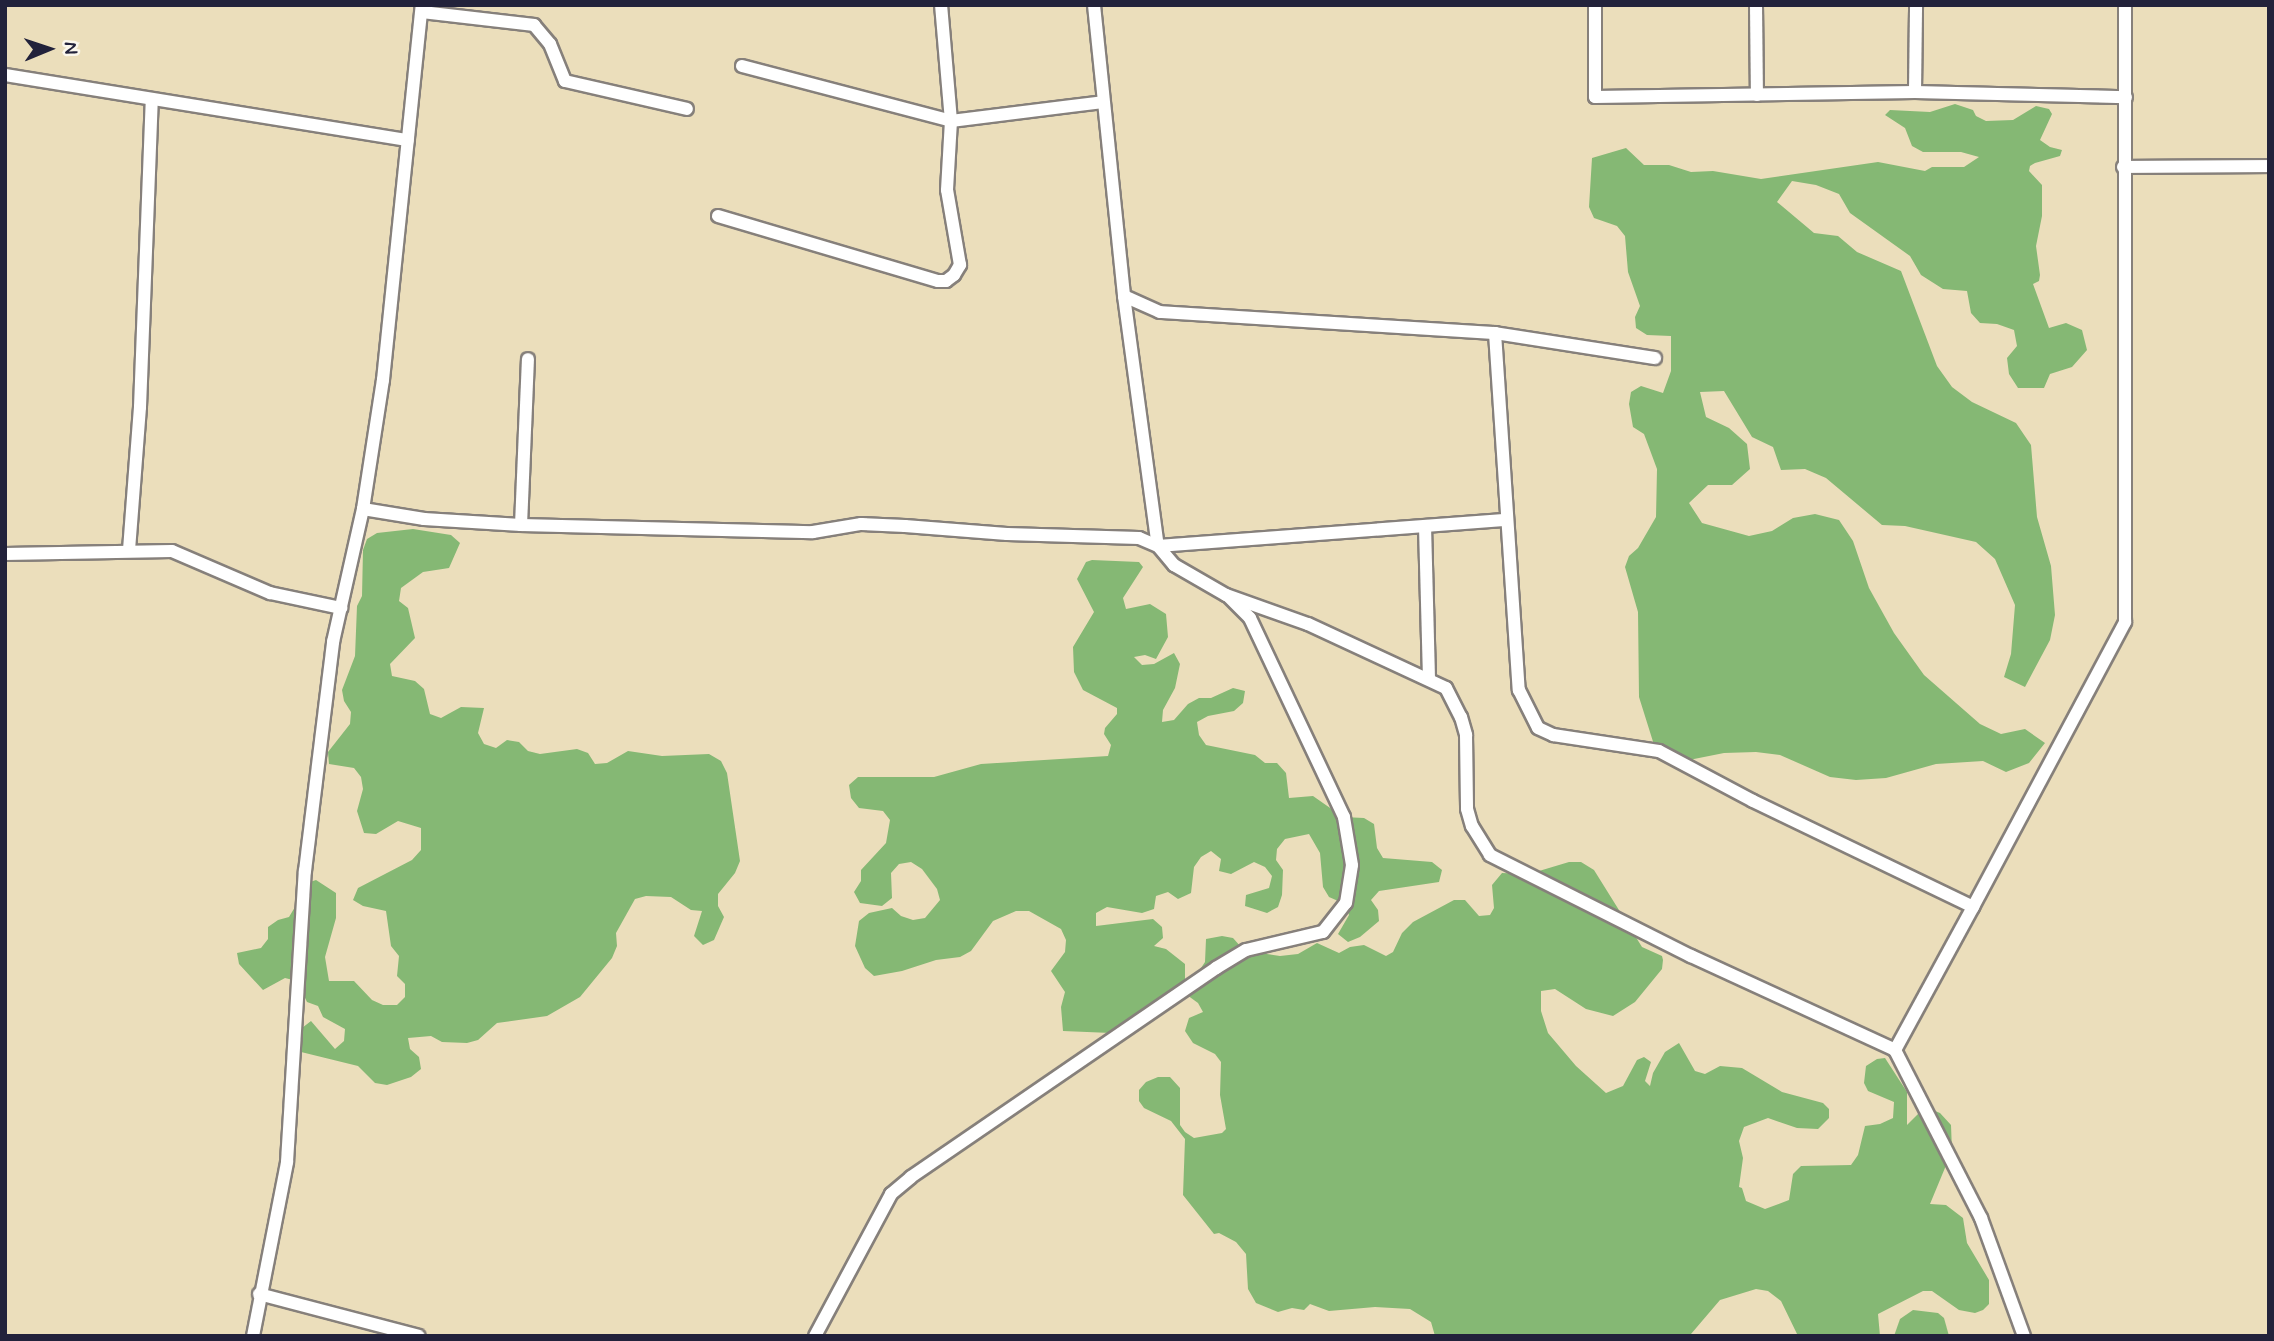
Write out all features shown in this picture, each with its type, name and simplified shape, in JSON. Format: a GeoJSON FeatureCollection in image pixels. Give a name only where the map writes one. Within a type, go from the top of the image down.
{"type":"FeatureCollection","features":[{"type":"Feature","properties":{"kind":"street"},"geometry":{"type":"LineString","coordinates":[[718,216],[946,281],[960,265],[947,190],[951,121],[940,5]]}},
{"type":"Feature","properties":{"kind":"street"},"geometry":{"type":"LineString","coordinates":[[1094,5],[1124,296],[1158,546]]}},
{"type":"Feature","properties":{"kind":"street"},"geometry":{"type":"LineString","coordinates":[[1595,5],[1595,97],[1915,92],[2126,97]]}},
{"type":"Feature","properties":{"kind":"street"},"geometry":{"type":"LineString","coordinates":[[1756,5],[1757,95]]}},
{"type":"Feature","properties":{"kind":"street"},"geometry":{"type":"LineString","coordinates":[[1915,92],[1916,5]]}},
{"type":"Feature","properties":{"kind":"street"},"geometry":{"type":"LineString","coordinates":[[1895,1050],[2125,622],[2125,5]]}},
{"type":"Feature","properties":{"kind":"street"},"geometry":{"type":"LineString","coordinates":[[253,1336],[259,1294],[280,1207],[287,1162],[306,871],[332,642],[363,509],[383,380],[422,9],[534,25],[550,44],[565,81],[687,108]]}},
{"type":"Feature","properties":{"kind":"street"},"geometry":{"type":"LineString","coordinates":[[742,66],[929,118],[951,121],[1103,102]]}},
{"type":"Feature","properties":{"kind":"street"},"geometry":{"type":"LineString","coordinates":[[5,75],[408,139]]}},
{"type":"Feature","properties":{"kind":"street"},"geometry":{"type":"LineString","coordinates":[[129,550],[140,407],[152,99]]}},
{"type":"Feature","properties":{"kind":"street"},"geometry":{"type":"LineString","coordinates":[[2123,167],[2269,166]]}},
{"type":"Feature","properties":{"kind":"street"},"geometry":{"type":"LineString","coordinates":[[1124,296],[1160,312],[1495,334],[1655,358]]}},
{"type":"Feature","properties":{"kind":"street"},"geometry":{"type":"LineString","coordinates":[[1495,334],[1519,690],[1538,728],[1553,735],[1659,751],[1753,802],[1973,907]]}},
{"type":"Feature","properties":{"kind":"street"},"geometry":{"type":"LineString","coordinates":[[521,525],[528,359]]}},
{"type":"Feature","properties":{"kind":"street"},"geometry":{"type":"LineString","coordinates":[[363,509],[424,519],[521,525],[813,532],[861,524],[1007,534],[1139,538],[1158,546],[1174,565],[1226,595],[1308,624],[1429,679],[1446,688],[1461,717],[1468,755],[1467,809],[1479,841],[1490,855],[1691,956],[1895,1050],[1980,1218],[2024,1336]]}},
{"type":"Feature","properties":{"kind":"street"},"geometry":{"type":"LineString","coordinates":[[1158,546],[1507,520]]}},
{"type":"Feature","properties":{"kind":"street"},"geometry":{"type":"LineString","coordinates":[[1425,526],[1429,679]]}},
{"type":"Feature","properties":{"kind":"street"},"geometry":{"type":"LineString","coordinates":[[5,554],[172,551],[270,593],[341,608]]}},
{"type":"Feature","properties":{"kind":"street"},"geometry":{"type":"LineString","coordinates":[[815,1336],[891,1194],[911,1177],[1216,968],[1246,950],[1323,932],[1346,903],[1352,865],[1344,817],[1250,618],[1226,595]]}},
{"type":"Feature","properties":{"kind":"street"},"geometry":{"type":"LineString","coordinates":[[259,1294],[419,1336]]}},
{"type":"Feature","properties":{"kind":"green space"},"geometry":{"type":"Polygon","coordinates":[[[1955,104],[1973,110],[1976,116],[1986,121],[2013,120],[2036,106],[2049,109],[2052,114],[2040,140],[2050,147],[2062,150],[2060,156],[2035,163],[2030,166],[2029,171],[2042,185],[2042,216],[2036,246],[2040,275],[2039,281],[2033,284],[2049,328],[2066,323],[2082,330],[2087,350],[2072,367],[2050,374],[2044,388],[2018,388],[2009,374],[2007,358],[2017,346],[2014,330],[1997,324],[1980,323],[1971,313],[1967,291],[1943,289],[1921,275],[1910,256],[1850,213],[1839,194],[1816,185],[1792,181],[1777,202],[1814,233],[1838,236],[1857,252],[1901,271],[1937,366],[1952,387],[1972,402],[2016,423],[2031,445],[2037,517],[2051,566],[2055,615],[2050,640],[2025,687],[2004,677],[2011,654],[2015,605],[1995,559],[1976,542],[1905,526],[1882,525],[1826,478],[1805,469],[1781,470],[1773,447],[1752,437],[1724,391],[1700,392],[1706,417],[1729,428],[1747,444],[1750,469],[1732,485],[1708,485],[1689,503],[1702,523],[1749,536],[1772,531],[1793,518],[1815,514],[1839,520],[1853,541],[1869,588],[1894,633],[1924,675],[1980,724],[2001,734],[2025,729],[2045,743],[2029,763],[2006,772],[1983,761],[1936,764],[1886,778],[1856,780],[1830,777],[1780,755],[1756,752],[1724,753],[1674,763],[1655,748],[1639,697],[1638,612],[1625,567],[1629,556],[1638,548],[1656,517],[1657,469],[1644,434],[1633,427],[1629,404],[1631,392],[1641,386],[1663,393],[1671,371],[1671,336],[1647,335],[1636,328],[1635,317],[1640,306],[1628,272],[1625,236],[1617,226],[1594,218],[1589,207],[1592,158],[1626,148],[1644,165],[1669,165],[1691,172],[1713,171],[1761,179],[1878,162],[1925,171],[1932,167],[1964,167],[1979,157],[1961,152],[1923,152],[1912,146],[1905,128],[1885,115],[1890,110],[1930,112],[1955,104]]]}},
{"type":"Feature","properties":{"kind":"green space"},"geometry":{"type":"Polygon","coordinates":[[[413,529],[451,535],[460,543],[449,568],[423,572],[401,588],[399,601],[408,608],[415,638],[390,664],[392,676],[415,681],[424,689],[430,714],[441,718],[461,707],[484,708],[478,733],[484,744],[496,748],[507,740],[519,742],[528,751],[540,754],[577,749],[588,753],[595,764],[607,763],[628,751],[662,756],[709,754],[721,761],[727,773],[740,861],[735,873],[718,894],[718,906],[724,917],[714,940],[703,945],[694,936],[702,911],[691,910],[671,897],[646,896],[635,899],[616,933],[617,946],[612,958],[580,997],[547,1016],[497,1023],[478,1040],[467,1043],[442,1042],[431,1036],[408,1038],[410,1049],[419,1057],[421,1069],[411,1077],[387,1085],[375,1083],[358,1066],[297,1051],[302,1028],[311,1021],[335,1049],[344,1041],[345,1029],[323,1017],[318,1006],[307,1002],[297,981],[285,978],[263,990],[239,964],[237,953],[261,948],[268,939],[268,927],[289,917],[295,907],[296,894],[304,884],[316,880],[336,893],[336,918],[325,957],[329,981],[354,981],[372,1000],[383,1005],[397,1005],[405,997],[405,984],[397,976],[399,956],[391,946],[386,911],[363,906],[353,900],[358,888],[412,860],[421,850],[421,828],[398,821],[376,834],[364,833],[357,811],[363,789],[361,777],[354,768],[329,764],[328,752],[350,724],[351,712],[344,701],[342,690],[355,656],[357,606],[362,596],[363,550],[367,539],[377,533],[413,529]]]}},
{"type":"Feature","properties":{"kind":"green space"},"geometry":{"type":"Polygon","coordinates":[[[1086,562],[1139,562],[1143,567],[1123,598],[1126,609],[1150,604],[1166,614],[1168,637],[1156,659],[1145,655],[1134,657],[1142,665],[1154,664],[1174,653],[1180,664],[1175,688],[1163,710],[1162,722],[1174,720],[1188,704],[1199,698],[1211,698],[1233,688],[1245,691],[1243,703],[1234,711],[1208,716],[1197,722],[1199,735],[1206,745],[1255,755],[1265,763],[1277,763],[1286,773],[1289,798],[1313,796],[1343,817],[1364,818],[1374,824],[1377,848],[1383,858],[1432,862],[1442,870],[1439,882],[1379,891],[1371,900],[1378,910],[1379,921],[1360,937],[1348,942],[1338,934],[1349,915],[1345,904],[1329,897],[1323,887],[1320,853],[1309,834],[1285,839],[1277,849],[1276,860],[1283,870],[1282,895],[1278,907],[1267,913],[1245,906],[1246,895],[1269,888],[1272,876],[1265,867],[1254,862],[1231,874],[1219,871],[1221,859],[1211,851],[1201,857],[1194,867],[1191,893],[1178,899],[1168,892],[1156,896],[1154,909],[1142,913],[1107,907],[1096,913],[1096,926],[1153,919],[1162,927],[1163,938],[1154,946],[1166,949],[1185,964],[1185,986],[1111,1033],[1063,1031],[1061,1007],[1065,992],[1051,971],[1065,952],[1066,940],[1061,929],[1029,911],[1016,911],[993,921],[971,951],[960,957],[936,960],[902,971],[874,976],[865,968],[855,946],[859,921],[869,913],[892,908],[901,916],[913,920],[925,918],[940,900],[937,889],[922,869],[911,862],[899,864],[891,873],[892,898],[882,906],[860,903],[854,892],[861,881],[861,870],[886,843],[890,820],[883,811],[859,808],[851,798],[849,785],[858,777],[934,777],[981,764],[1108,756],[1111,745],[1104,734],[1105,728],[1117,714],[1117,708],[1083,690],[1074,672],[1073,647],[1094,612],[1077,579],[1086,562]]]}},
{"type":"Feature","properties":{"kind":"green space"},"geometry":{"type":"Polygon","coordinates":[[[1569,862],[1581,862],[1594,870],[1642,947],[1662,956],[1663,960],[1662,969],[1635,1002],[1613,1016],[1586,1009],[1555,989],[1541,991],[1541,1011],[1548,1033],[1576,1066],[1606,1093],[1623,1086],[1637,1060],[1644,1057],[1651,1062],[1645,1081],[1650,1086],[1653,1073],[1665,1052],[1679,1043],[1695,1071],[1705,1074],[1720,1066],[1742,1068],[1782,1092],[1823,1103],[1829,1109],[1829,1118],[1818,1129],[1797,1128],[1768,1118],[1744,1127],[1739,1141],[1743,1158],[1739,1187],[1742,1188],[1746,1201],[1765,1209],[1789,1200],[1793,1174],[1801,1166],[1851,1165],[1858,1155],[1865,1126],[1880,1124],[1893,1118],[1894,1102],[1868,1091],[1864,1083],[1866,1066],[1877,1059],[1885,1058],[1907,1092],[1907,1125],[1925,1107],[1940,1113],[1951,1125],[1952,1151],[1930,1204],[1946,1205],[1963,1218],[1967,1243],[1989,1280],[1989,1304],[1983,1310],[1975,1313],[1959,1310],[1932,1291],[1923,1291],[1878,1314],[1880,1336],[1798,1336],[1781,1301],[1768,1291],[1756,1289],[1720,1300],[1691,1334],[1435,1336],[1431,1322],[1410,1309],[1375,1307],[1329,1311],[1310,1304],[1304,1310],[1292,1308],[1278,1312],[1256,1303],[1248,1289],[1246,1254],[1236,1242],[1219,1233],[1214,1234],[1183,1195],[1185,1139],[1171,1121],[1144,1108],[1139,1101],[1139,1090],[1146,1082],[1158,1077],[1170,1077],[1180,1088],[1180,1125],[1185,1132],[1194,1138],[1222,1133],[1226,1129],[1220,1095],[1221,1062],[1215,1054],[1193,1043],[1185,1031],[1189,1018],[1203,1012],[1198,1003],[1187,995],[1187,989],[1205,962],[1206,939],[1222,936],[1233,938],[1249,956],[1260,953],[1280,956],[1298,954],[1317,943],[1339,953],[1350,947],[1364,945],[1386,956],[1393,952],[1402,933],[1413,922],[1454,900],[1465,900],[1479,916],[1490,915],[1494,908],[1492,885],[1502,873],[1529,874],[1569,862]]]}},
{"type":"Feature","properties":{"kind":"green space"},"geometry":{"type":"Polygon","coordinates":[[[1913,1310],[1938,1313],[1944,1318],[1949,1336],[1894,1336],[1900,1319],[1913,1310]]]}}]}
